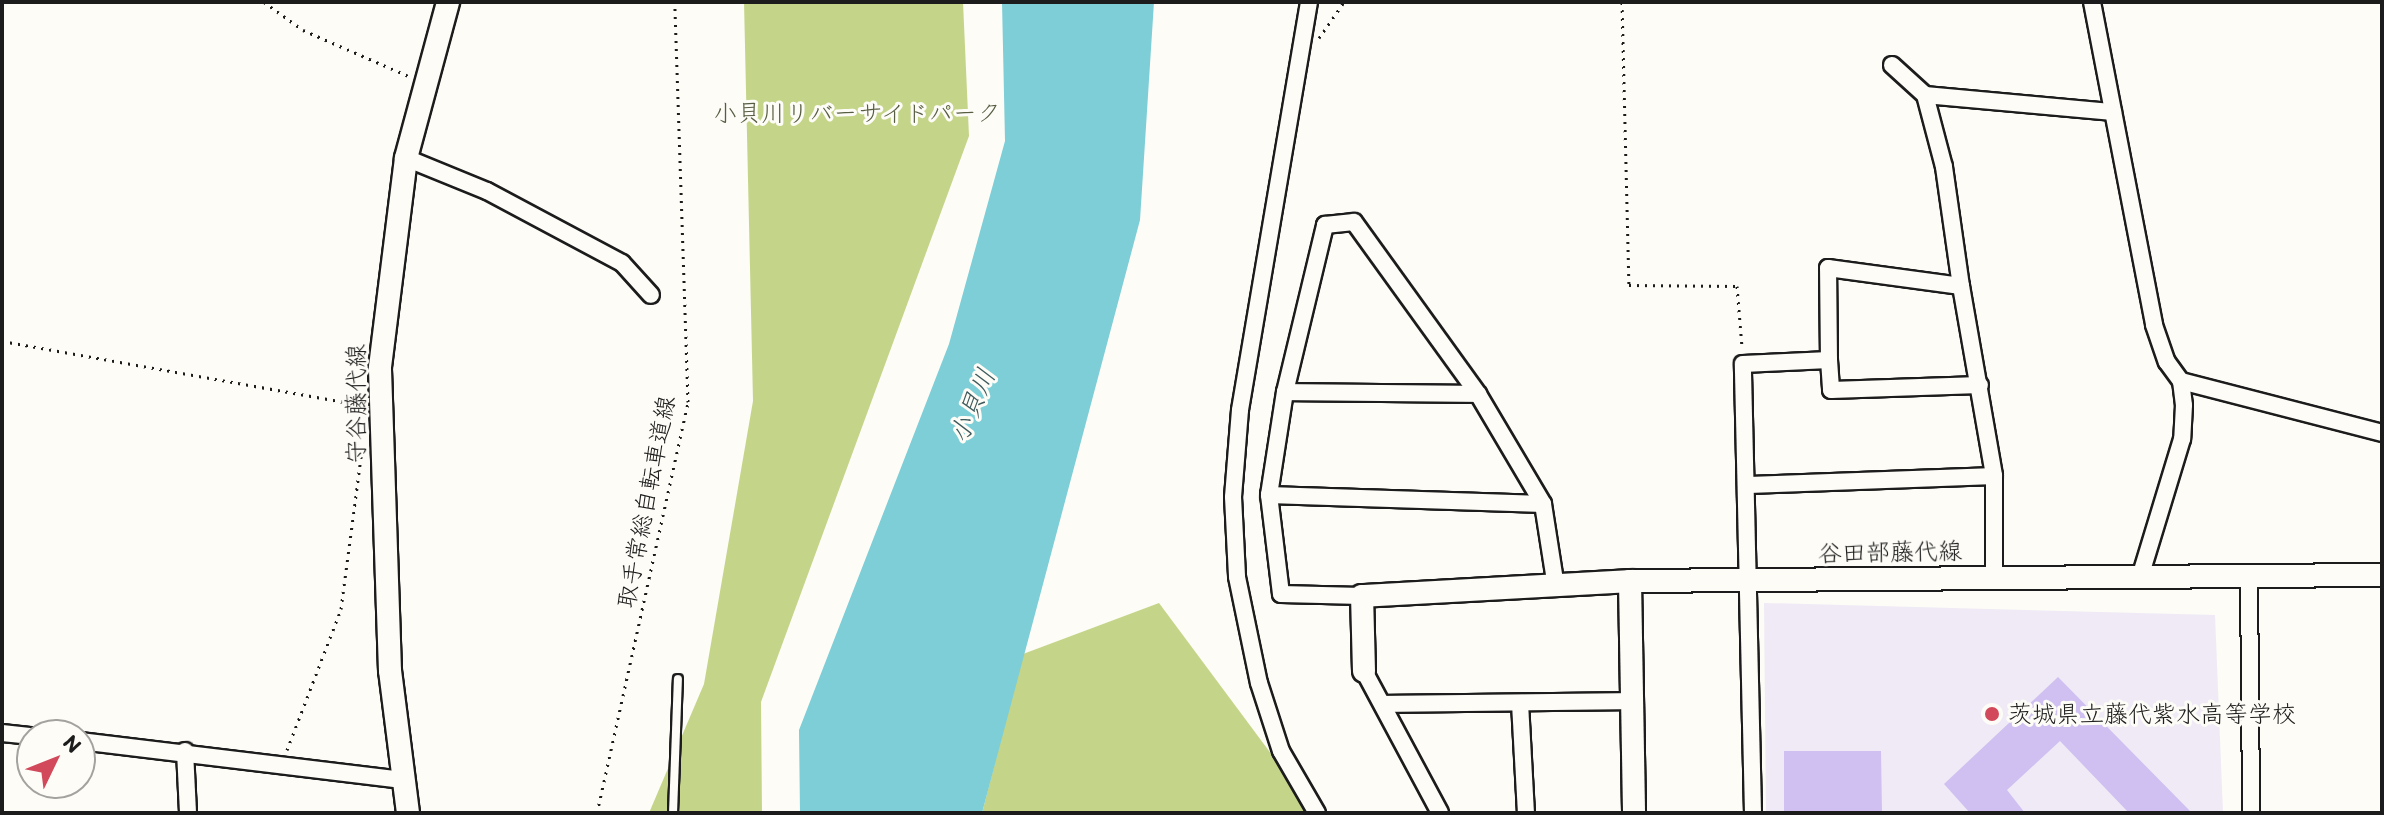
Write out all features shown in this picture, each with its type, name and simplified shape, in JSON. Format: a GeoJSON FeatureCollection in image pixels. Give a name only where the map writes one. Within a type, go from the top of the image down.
{"type":"FeatureCollection","features":[{"type":"Feature","properties":{"kind":"main road","name":"守谷藤代線"},"geometry":{"type":"LineString","coordinates":[[408,813],[390,671],[380,407],[383,317],[406,158],[448,2]]}},
{"type":"Feature","properties":{"kind":"main road","name":"谷田部藤代線"},"geometry":{"type":"LineString","coordinates":[[1362,596],[1630,581],[2382,575]]}},
{"type":"Feature","properties":{"kind":"main road"},"geometry":{"type":"LineString","coordinates":[[1630,581],[1634,813]]}},
{"type":"Feature","properties":{"kind":"main road"},"geometry":{"type":"LineString","coordinates":[[1362,596],[1364,671]]}},
{"type":"Feature","properties":{"kind":"street"},"geometry":{"type":"LineString","coordinates":[[1309,2],[1240,410],[1233,497],[1237,577],[1259,683],[1281,751],[1317,813]]}},
{"type":"Feature","properties":{"kind":"street"},"geometry":{"type":"LineString","coordinates":[[2092,2],[2154,325],[2181,381],[2182,439],[2140,577]]}},
{"type":"Feature","properties":{"kind":"street"},"geometry":{"type":"LineString","coordinates":[[1892,65],[1925,95],[1944,167],[1994,476],[1994,577]]}},
{"type":"Feature","properties":{"kind":"street"},"geometry":{"type":"LineString","coordinates":[[1925,95],[2113,112]]}},
{"type":"Feature","properties":{"kind":"street"},"geometry":{"type":"LineString","coordinates":[[406,158],[487,191],[622,263],[651,295]]}},
{"type":"Feature","properties":{"kind":"street"},"geometry":{"type":"LineString","coordinates":[[1362,596],[1281,594],[1269,495],[1285,392],[1325,225],[1354,222],[1478,394],[1543,504],[1556,587]]}},
{"type":"Feature","properties":{"kind":"street"},"geometry":{"type":"LineString","coordinates":[[1961,286],[1828,268],[1831,390],[1980,385]]}},
{"type":"Feature","properties":{"kind":"street"},"geometry":{"type":"LineString","coordinates":[[1753,813],[1750,485],[1743,364],[1829,360]]}},
{"type":"Feature","properties":{"kind":"street"},"geometry":{"type":"LineString","coordinates":[[2181,381],[2382,433]]}},
{"type":"Feature","properties":{"kind":"street"},"geometry":{"type":"LineString","coordinates":[[1285,392],[1478,394]]}},
{"type":"Feature","properties":{"kind":"street"},"geometry":{"type":"LineString","coordinates":[[1750,485],[1994,476]]}},
{"type":"Feature","properties":{"kind":"street"},"geometry":{"type":"LineString","coordinates":[[1269,495],[1543,504]]}},
{"type":"Feature","properties":{"kind":"street"},"geometry":{"type":"LineString","coordinates":[[2249,576],[2251,813]]}},
{"type":"Feature","properties":{"kind":"street"},"geometry":{"type":"LineString","coordinates":[[1364,671],[1386,704],[1440,813]]}},
{"type":"Feature","properties":{"kind":"street"},"geometry":{"type":"LineString","coordinates":[[1386,704],[1632,701]]}},
{"type":"Feature","properties":{"kind":"street"},"geometry":{"type":"LineString","coordinates":[[1520,703],[1526,813]]}},
{"type":"Feature","properties":{"kind":"street"},"geometry":{"type":"LineString","coordinates":[[96,743],[403,780]]}},
{"type":"Feature","properties":{"kind":"street"},"geometry":{"type":"LineString","coordinates":[[185,751],[188,813]]}},
{"type":"Feature","properties":{"kind":"lane"},"geometry":{"type":"LineString","coordinates":[[673,813],[678,679]]}},
{"type":"Feature","properties":{"kind":"path"},"geometry":{"type":"LineString","coordinates":[[264,2],[303,30],[426,83]]}},
{"type":"Feature","properties":{"kind":"path","name":"取手常総自転車道線"},"geometry":{"type":"LineString","coordinates":[[597,813],[688,402],[675,2]]}},
{"type":"Feature","properties":{"kind":"path"},"geometry":{"type":"LineString","coordinates":[[1300,54],[1330,29],[1344,2]]}},
{"type":"Feature","properties":{"kind":"path"},"geometry":{"type":"LineString","coordinates":[[1622,2],[1629,285],[1737,286],[1743,364]]}},
{"type":"Feature","properties":{"kind":"path"},"geometry":{"type":"LineString","coordinates":[[2,341],[366,405],[364,420]]}},
{"type":"Feature","properties":{"kind":"path"},"geometry":{"type":"LineString","coordinates":[[281,764],[341,609],[363,434]]}},
{"type":"Feature","properties":{"kind":"shaded area","name":"茨城県立藤代紫水高等学校"},"geometry":{"type":"Polygon","coordinates":[[[1764,603],[2215,615],[2223,813],[1766,813],[1764,603]]]}},
{"type":"Feature","properties":{"kind":"green space","name":"小貝川リバーサイドパーク"},"geometry":{"type":"Polygon","coordinates":[[[744,2],[963,2],[969,136],[761,702],[762,813],[649,813],[704,684],[753,401],[744,2]]]}},
{"type":"Feature","properties":{"kind":"green space"},"geometry":{"type":"Polygon","coordinates":[[[1159,603],[1315,813],[982,813],[1023,654],[1159,603]]]}},
{"type":"Feature","properties":{"kind":"water","name":"小貝川"},"geometry":{"type":"Polygon","coordinates":[[[1002,2],[1154,2],[1140,220],[982,813],[800,813],[799,730],[949,344],[1005,141],[1002,2]]]}},
{"type":"Feature","properties":{"kind":"building"},"geometry":{"type":"Polygon","coordinates":[[[2058,677],[2192,813],[2129,813],[2060,741],[2007,790],[2025,813],[1970,813],[1944,784],[2058,677]]]}},
{"type":"Feature","properties":{"kind":"building"},"geometry":{"type":"Polygon","coordinates":[[[1784,751],[1881,751],[1882,813],[1784,813],[1784,751]]]}},
{"type":"Feature","properties":{"kind":"place","name":"茨城県立藤代紫水高等学校"},"geometry":{"type":"Point","coordinates":[1992,714]}}]}
